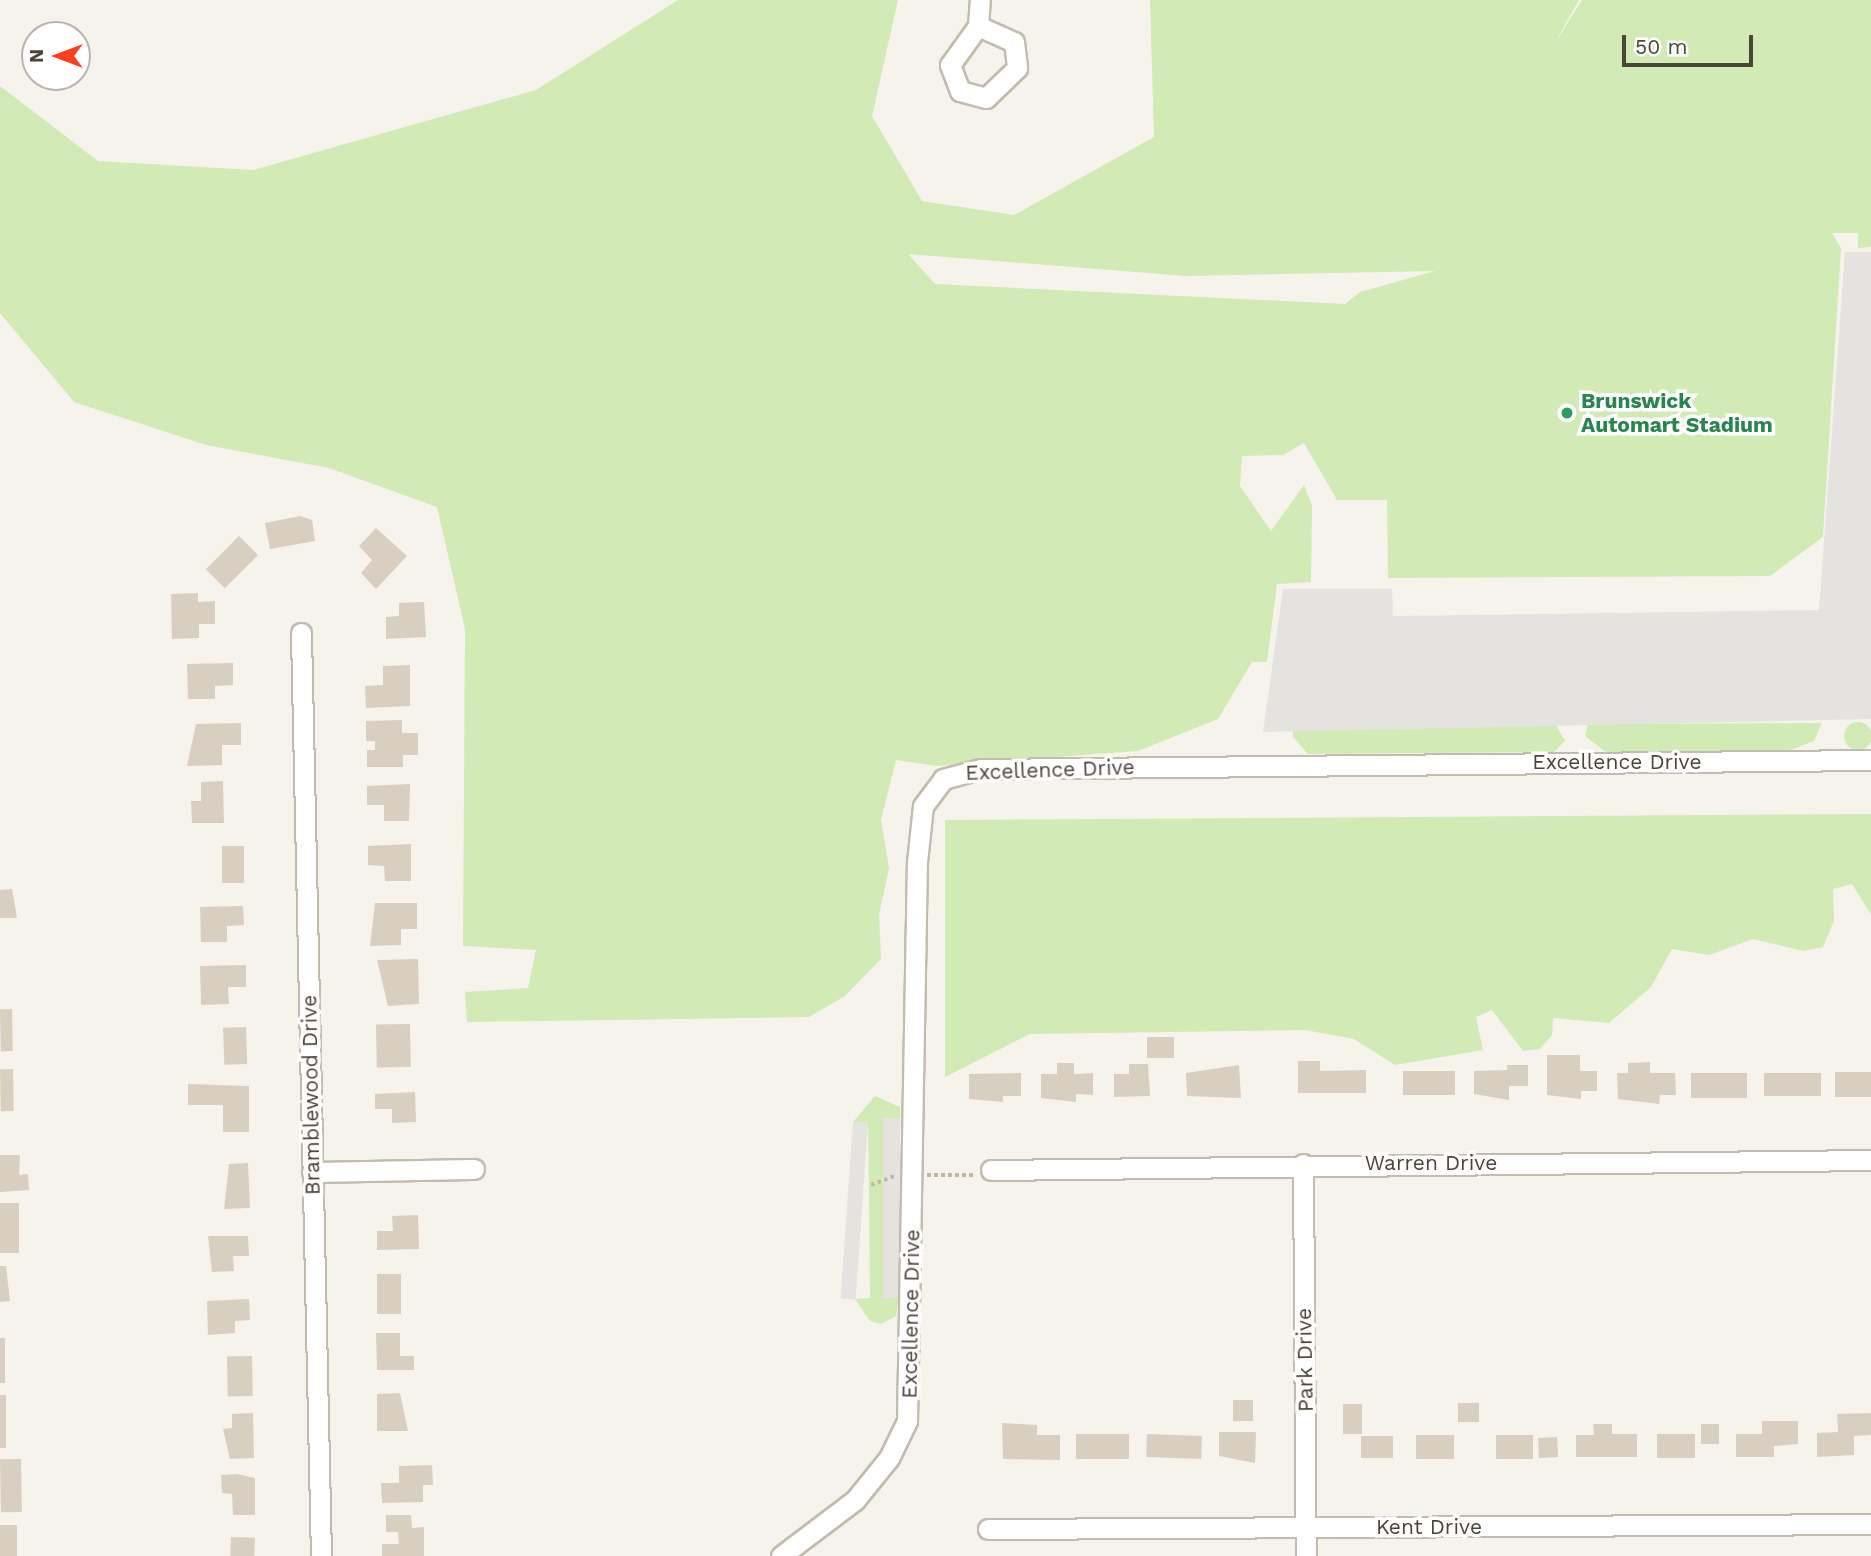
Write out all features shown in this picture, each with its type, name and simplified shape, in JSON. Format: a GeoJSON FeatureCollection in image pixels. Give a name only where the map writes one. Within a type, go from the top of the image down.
{"type":"FeatureCollection","features":[{"type":"Feature","properties":{"kind":"street"},"geometry":{"type":"LineString","coordinates":[[978,26],[980,0]]}},
{"type":"Feature","properties":{"kind":"street","name":"Bramblewood Drive"},"geometry":{"type":"LineString","coordinates":[[301,633],[321,1556]]}},
{"type":"Feature","properties":{"kind":"street","name":"Excellence Drive"},"geometry":{"type":"LineString","coordinates":[[781,1556],[855,1500],[896,1448],[907,1421],[918,842],[923,806],[943,779],[981,769],[1871,760]]}},
{"type":"Feature","properties":{"kind":"street","name":"Warren Drive"},"geometry":{"type":"LineString","coordinates":[[991,1170],[1303,1164],[1871,1160]]}},
{"type":"Feature","properties":{"kind":"street","name":"Park Drive"},"geometry":{"type":"LineString","coordinates":[[1303,1164],[1306,1556]]}},
{"type":"Feature","properties":{"kind":"street"},"geometry":{"type":"LineString","coordinates":[[313,1172],[474,1170]]}},
{"type":"Feature","properties":{"kind":"street","name":"Kent Drive"},"geometry":{"type":"LineString","coordinates":[[988,1529],[1871,1524]]}},
{"type":"Feature","properties":{"kind":"green space"},"geometry":{"type":"Polygon","coordinates":[[[678,0],[898,0],[872,116],[922,201],[1014,215],[1154,137],[1150,0],[1579,0],[1553,46],[1582,0],[1871,0],[1871,247],[1858,248],[1858,233],[1832,233],[1841,248],[1823,537],[1770,576],[1388,578],[1387,500],[1337,500],[1304,443],[1283,455],[1242,456],[1240,486],[1271,531],[1304,485],[1312,506],[1311,582],[1277,584],[1267,662],[1252,662],[1218,719],[1138,751],[937,766],[896,760],[881,820],[889,868],[879,915],[881,959],[845,996],[809,1017],[467,1022],[465,992],[528,988],[536,950],[463,946],[465,629],[437,507],[329,468],[206,445],[74,402],[0,313],[0,86],[98,161],[253,170],[536,90],[678,0]],[[908,254],[935,284],[1345,304],[1360,292],[1435,271],[1186,276],[908,254]]]}},
{"type":"Feature","properties":{"kind":"green space"},"geometry":{"type":"Polygon","coordinates":[[[1858,722],[1868,726],[1872,736],[1868,746],[1858,750],[1848,746],[1844,736],[1848,726],[1858,722]]]}},
{"type":"Feature","properties":{"kind":"green space"},"geometry":{"type":"Polygon","coordinates":[[[1822,723],[1814,741],[1788,751],[1607,753],[1585,736],[1588,724],[1822,723]]]}},
{"type":"Feature","properties":{"kind":"green space"},"geometry":{"type":"Polygon","coordinates":[[[1556,725],[1565,741],[1554,752],[1308,754],[1293,737],[1293,728],[1556,725]]]}},
{"type":"Feature","properties":{"kind":"green space"},"geometry":{"type":"Polygon","coordinates":[[[1871,814],[1871,915],[1852,884],[1833,889],[1834,921],[1823,947],[1803,951],[1753,939],[1709,955],[1672,949],[1651,987],[1609,1023],[1553,1018],[1552,1035],[1540,1049],[1523,1051],[1492,1010],[1476,1017],[1483,1050],[1395,1065],[1354,1039],[1305,1030],[1030,1034],[945,1077],[945,820],[1871,814]]]}},
{"type":"Feature","properties":{"kind":"green space"},"geometry":{"type":"Polygon","coordinates":[[[875,1096],[900,1107],[900,1118],[884,1126],[883,1297],[899,1298],[896,1316],[881,1324],[870,1321],[855,1299],[870,1298],[869,1194],[868,1123],[853,1122],[875,1096]]]}},
{"type":"Feature","properties":{"kind":"shaded area"},"geometry":{"type":"Polygon","coordinates":[[[1845,252],[1871,252],[1871,719],[1263,732],[1283,589],[1392,589],[1393,616],[1819,610],[1845,252]]]}},
{"type":"Feature","properties":{"kind":"shaded area"},"geometry":{"type":"Polygon","coordinates":[[[883,1118],[900,1118],[900,1298],[883,1298],[883,1118]]]}},
{"type":"Feature","properties":{"kind":"shaded area"},"geometry":{"type":"Polygon","coordinates":[[[853,1122],[868,1123],[856,1300],[841,1299],[853,1122]]]}},
{"type":"Feature","properties":{"kind":"building"},"geometry":{"type":"Polygon","coordinates":[[[300,516],[312,520],[315,541],[270,549],[265,523],[300,516]]]}},
{"type":"Feature","properties":{"kind":"building"},"geometry":{"type":"Polygon","coordinates":[[[376,528],[407,556],[376,589],[361,573],[372,560],[359,546],[376,528]]]}},
{"type":"Feature","properties":{"kind":"building"},"geometry":{"type":"Polygon","coordinates":[[[239,536],[258,555],[225,588],[206,569],[239,536]]]}},
{"type":"Feature","properties":{"kind":"building"},"geometry":{"type":"Polygon","coordinates":[[[198,593],[198,602],[215,601],[215,624],[199,624],[199,638],[172,639],[171,594],[198,593]]]}},
{"type":"Feature","properties":{"kind":"building"},"geometry":{"type":"Polygon","coordinates":[[[424,602],[426,637],[386,639],[386,617],[399,616],[399,603],[424,602]]]}},
{"type":"Feature","properties":{"kind":"building"},"geometry":{"type":"Polygon","coordinates":[[[233,663],[233,685],[215,686],[215,699],[188,699],[187,664],[233,663]]]}},
{"type":"Feature","properties":{"kind":"building"},"geometry":{"type":"Polygon","coordinates":[[[410,665],[410,706],[366,708],[365,686],[383,685],[383,666],[410,665]]]}},
{"type":"Feature","properties":{"kind":"building"},"geometry":{"type":"Polygon","coordinates":[[[402,720],[402,733],[418,733],[418,755],[403,755],[403,767],[367,767],[367,750],[375,750],[375,741],[366,741],[366,721],[402,720]]]}},
{"type":"Feature","properties":{"kind":"building"},"geometry":{"type":"Polygon","coordinates":[[[241,723],[241,745],[222,745],[222,765],[187,766],[196,724],[241,723]]]}},
{"type":"Feature","properties":{"kind":"building"},"geometry":{"type":"Polygon","coordinates":[[[223,781],[224,823],[192,823],[191,801],[201,801],[201,782],[223,781]]]}},
{"type":"Feature","properties":{"kind":"building"},"geometry":{"type":"Polygon","coordinates":[[[410,784],[409,821],[384,821],[384,805],[367,805],[367,786],[410,784]]]}},
{"type":"Feature","properties":{"kind":"building"},"geometry":{"type":"Polygon","coordinates":[[[411,844],[411,881],[385,881],[384,866],[368,865],[368,846],[411,844]]]}},
{"type":"Feature","properties":{"kind":"building"},"geometry":{"type":"Polygon","coordinates":[[[222,846],[244,846],[244,883],[222,883],[222,846]]]}},
{"type":"Feature","properties":{"kind":"building"},"geometry":{"type":"Polygon","coordinates":[[[12,889],[17,918],[0,918],[0,890],[12,889]]]}},
{"type":"Feature","properties":{"kind":"building"},"geometry":{"type":"Polygon","coordinates":[[[375,903],[417,903],[417,929],[401,929],[401,945],[370,946],[375,903]]]}},
{"type":"Feature","properties":{"kind":"building"},"geometry":{"type":"Polygon","coordinates":[[[243,906],[244,925],[227,926],[227,942],[201,942],[200,907],[243,906]]]}},
{"type":"Feature","properties":{"kind":"building"},"geometry":{"type":"Polygon","coordinates":[[[418,959],[419,1004],[388,1006],[377,960],[418,959]]]}},
{"type":"Feature","properties":{"kind":"building"},"geometry":{"type":"Polygon","coordinates":[[[246,965],[246,987],[228,987],[229,1004],[201,1005],[200,966],[246,965]]]}},
{"type":"Feature","properties":{"kind":"building"},"geometry":{"type":"Polygon","coordinates":[[[0,1009],[12,1009],[13,1051],[1,1051],[0,1009]]]}},
{"type":"Feature","properties":{"kind":"building"},"geometry":{"type":"Polygon","coordinates":[[[410,1024],[411,1067],[377,1068],[376,1025],[410,1024]]]}},
{"type":"Feature","properties":{"kind":"building"},"geometry":{"type":"Polygon","coordinates":[[[246,1027],[247,1064],[224,1065],[223,1028],[246,1027]]]}},
{"type":"Feature","properties":{"kind":"building"},"geometry":{"type":"Polygon","coordinates":[[[1147,1037],[1174,1037],[1174,1058],[1147,1058],[1147,1037]]]}},
{"type":"Feature","properties":{"kind":"building"},"geometry":{"type":"Polygon","coordinates":[[[1547,1055],[1580,1055],[1580,1071],[1597,1071],[1597,1091],[1581,1091],[1581,1099],[1547,1095],[1547,1055]]]}},
{"type":"Feature","properties":{"kind":"building"},"geometry":{"type":"Polygon","coordinates":[[[1298,1061],[1320,1061],[1320,1071],[1366,1070],[1366,1093],[1298,1093],[1298,1061]]]}},
{"type":"Feature","properties":{"kind":"building"},"geometry":{"type":"Polygon","coordinates":[[[1650,1062],[1650,1073],[1675,1073],[1676,1095],[1660,1095],[1659,1104],[1618,1099],[1617,1073],[1628,1073],[1628,1063],[1650,1062]]]}},
{"type":"Feature","properties":{"kind":"building"},"geometry":{"type":"Polygon","coordinates":[[[1057,1063],[1074,1063],[1074,1074],[1093,1073],[1093,1095],[1076,1094],[1076,1102],[1041,1098],[1041,1074],[1057,1074],[1057,1063]]]}},
{"type":"Feature","properties":{"kind":"building"},"geometry":{"type":"Polygon","coordinates":[[[1129,1064],[1148,1064],[1150,1096],[1114,1097],[1114,1074],[1129,1074],[1129,1064]]]}},
{"type":"Feature","properties":{"kind":"building"},"geometry":{"type":"Polygon","coordinates":[[[1239,1065],[1241,1098],[1187,1096],[1186,1073],[1239,1065]]]}},
{"type":"Feature","properties":{"kind":"building"},"geometry":{"type":"Polygon","coordinates":[[[1507,1065],[1528,1065],[1528,1086],[1509,1086],[1509,1100],[1474,1094],[1474,1071],[1507,1070],[1507,1065]]]}},
{"type":"Feature","properties":{"kind":"building"},"geometry":{"type":"Polygon","coordinates":[[[0,1069],[13,1069],[14,1111],[1,1111],[0,1069]]]}},
{"type":"Feature","properties":{"kind":"building"},"geometry":{"type":"Polygon","coordinates":[[[1403,1071],[1455,1071],[1455,1095],[1403,1095],[1403,1071]]]}},
{"type":"Feature","properties":{"kind":"building"},"geometry":{"type":"Polygon","coordinates":[[[1835,1072],[1871,1072],[1871,1097],[1835,1097],[1835,1072]]]}},
{"type":"Feature","properties":{"kind":"building"},"geometry":{"type":"Polygon","coordinates":[[[1021,1073],[1021,1096],[1003,1096],[1003,1102],[969,1099],[969,1074],[1021,1073]]]}},
{"type":"Feature","properties":{"kind":"building"},"geometry":{"type":"Polygon","coordinates":[[[1691,1073],[1747,1073],[1747,1098],[1691,1098],[1691,1073]]]}},
{"type":"Feature","properties":{"kind":"building"},"geometry":{"type":"Polygon","coordinates":[[[1764,1073],[1821,1073],[1821,1096],[1764,1096],[1764,1073]]]}},
{"type":"Feature","properties":{"kind":"building"},"geometry":{"type":"Polygon","coordinates":[[[188,1084],[249,1086],[249,1132],[223,1132],[223,1105],[188,1105],[188,1084]]]}},
{"type":"Feature","properties":{"kind":"building"},"geometry":{"type":"Polygon","coordinates":[[[415,1092],[416,1122],[392,1123],[392,1109],[375,1109],[375,1094],[415,1092]]]}},
{"type":"Feature","properties":{"kind":"building"},"geometry":{"type":"Polygon","coordinates":[[[0,1155],[20,1155],[19,1175],[28,1174],[29,1190],[0,1192],[0,1155]]]}},
{"type":"Feature","properties":{"kind":"building"},"geometry":{"type":"Polygon","coordinates":[[[248,1163],[250,1208],[224,1209],[229,1164],[248,1163]]]}},
{"type":"Feature","properties":{"kind":"building"},"geometry":{"type":"Polygon","coordinates":[[[0,1203],[19,1203],[19,1253],[0,1253],[0,1203]]]}},
{"type":"Feature","properties":{"kind":"building"},"geometry":{"type":"Polygon","coordinates":[[[418,1215],[419,1249],[377,1250],[377,1231],[393,1231],[392,1216],[418,1215]]]}},
{"type":"Feature","properties":{"kind":"building"},"geometry":{"type":"Polygon","coordinates":[[[208,1236],[248,1236],[249,1256],[233,1256],[234,1271],[212,1272],[208,1236]]]}},
{"type":"Feature","properties":{"kind":"building"},"geometry":{"type":"Polygon","coordinates":[[[0,1266],[6,1266],[10,1301],[0,1302],[0,1266]]]}},
{"type":"Feature","properties":{"kind":"building"},"geometry":{"type":"Polygon","coordinates":[[[377,1274],[401,1274],[401,1314],[377,1314],[377,1274]]]}},
{"type":"Feature","properties":{"kind":"building"},"geometry":{"type":"Polygon","coordinates":[[[249,1299],[250,1320],[235,1321],[235,1333],[208,1335],[207,1301],[249,1299]]]}},
{"type":"Feature","properties":{"kind":"building"},"geometry":{"type":"Polygon","coordinates":[[[376,1333],[400,1333],[400,1356],[414,1356],[414,1370],[377,1370],[376,1333]]]}},
{"type":"Feature","properties":{"kind":"building"},"geometry":{"type":"Polygon","coordinates":[[[0,1338],[5,1338],[5,1383],[0,1383],[0,1338]]]}},
{"type":"Feature","properties":{"kind":"building"},"geometry":{"type":"Polygon","coordinates":[[[227,1356],[252,1356],[253,1396],[228,1396],[227,1356]]]}},
{"type":"Feature","properties":{"kind":"building"},"geometry":{"type":"Polygon","coordinates":[[[400,1393],[408,1431],[377,1431],[377,1394],[400,1393]]]}},
{"type":"Feature","properties":{"kind":"building"},"geometry":{"type":"Polygon","coordinates":[[[0,1395],[6,1395],[6,1448],[0,1448],[0,1395]]]}},
{"type":"Feature","properties":{"kind":"building"},"geometry":{"type":"Polygon","coordinates":[[[1233,1400],[1253,1400],[1253,1421],[1233,1421],[1233,1400]]]}},
{"type":"Feature","properties":{"kind":"building"},"geometry":{"type":"Polygon","coordinates":[[[1458,1403],[1479,1403],[1479,1422],[1458,1422],[1458,1403]]]}},
{"type":"Feature","properties":{"kind":"building"},"geometry":{"type":"Polygon","coordinates":[[[1343,1404],[1362,1404],[1362,1434],[1343,1434],[1343,1404]]]}},
{"type":"Feature","properties":{"kind":"building"},"geometry":{"type":"Polygon","coordinates":[[[253,1413],[254,1458],[230,1459],[223,1429],[232,1428],[232,1414],[253,1413]]]}},
{"type":"Feature","properties":{"kind":"building"},"geometry":{"type":"Polygon","coordinates":[[[1871,1413],[1871,1435],[1854,1436],[1854,1455],[1817,1457],[1817,1433],[1838,1432],[1837,1414],[1871,1413]]]}},
{"type":"Feature","properties":{"kind":"building"},"geometry":{"type":"Polygon","coordinates":[[[1762,1421],[1798,1421],[1798,1444],[1774,1446],[1774,1457],[1736,1457],[1736,1434],[1762,1434],[1762,1421]]]}},
{"type":"Feature","properties":{"kind":"building"},"geometry":{"type":"Polygon","coordinates":[[[1002,1423],[1037,1425],[1037,1435],[1060,1435],[1060,1460],[1003,1459],[1002,1423]]]}},
{"type":"Feature","properties":{"kind":"building"},"geometry":{"type":"Polygon","coordinates":[[[1593,1424],[1612,1424],[1612,1434],[1637,1434],[1637,1457],[1576,1457],[1576,1435],[1594,1435],[1593,1424]]]}},
{"type":"Feature","properties":{"kind":"building"},"geometry":{"type":"Polygon","coordinates":[[[1701,1424],[1719,1424],[1719,1444],[1701,1444],[1701,1424]]]}},
{"type":"Feature","properties":{"kind":"building"},"geometry":{"type":"Polygon","coordinates":[[[1219,1432],[1256,1432],[1255,1463],[1219,1456],[1219,1432]]]}},
{"type":"Feature","properties":{"kind":"building"},"geometry":{"type":"Polygon","coordinates":[[[1076,1434],[1129,1434],[1129,1459],[1076,1459],[1076,1434]]]}},
{"type":"Feature","properties":{"kind":"building"},"geometry":{"type":"Polygon","coordinates":[[[1147,1434],[1202,1436],[1201,1459],[1146,1457],[1147,1434]]]}},
{"type":"Feature","properties":{"kind":"building"},"geometry":{"type":"Polygon","coordinates":[[[1657,1434],[1695,1434],[1695,1458],[1657,1458],[1657,1434]]]}},
{"type":"Feature","properties":{"kind":"building"},"geometry":{"type":"Polygon","coordinates":[[[1416,1435],[1454,1435],[1454,1459],[1416,1459],[1416,1435]]]}},
{"type":"Feature","properties":{"kind":"building"},"geometry":{"type":"Polygon","coordinates":[[[1496,1435],[1533,1435],[1533,1459],[1496,1459],[1496,1435]]]}},
{"type":"Feature","properties":{"kind":"building"},"geometry":{"type":"Polygon","coordinates":[[[1361,1436],[1393,1436],[1393,1458],[1361,1458],[1361,1436]]]}},
{"type":"Feature","properties":{"kind":"building"},"geometry":{"type":"Polygon","coordinates":[[[1557,1437],[1558,1457],[1539,1458],[1538,1438],[1557,1437]]]}},
{"type":"Feature","properties":{"kind":"building"},"geometry":{"type":"Polygon","coordinates":[[[0,1459],[21,1459],[22,1512],[1,1512],[0,1459]]]}},
{"type":"Feature","properties":{"kind":"building"},"geometry":{"type":"Polygon","coordinates":[[[432,1465],[433,1485],[423,1485],[423,1502],[382,1503],[381,1483],[399,1483],[399,1466],[432,1465]]]}},
{"type":"Feature","properties":{"kind":"building"},"geometry":{"type":"Polygon","coordinates":[[[237,1474],[255,1478],[255,1515],[233,1515],[232,1494],[222,1493],[221,1475],[237,1474]]]}},
{"type":"Feature","properties":{"kind":"building"},"geometry":{"type":"Polygon","coordinates":[[[386,1515],[411,1515],[412,1528],[424,1527],[424,1556],[382,1556],[382,1544],[399,1544],[398,1532],[386,1532],[386,1515]]]}},
{"type":"Feature","properties":{"kind":"building"},"geometry":{"type":"Polygon","coordinates":[[[0,1525],[17,1525],[17,1556],[0,1556],[0,1525]]]}},
{"type":"Feature","properties":{"kind":"building"},"geometry":{"type":"Polygon","coordinates":[[[231,1537],[255,1538],[254,1556],[230,1556],[231,1537]]]}},
{"type":"Feature","properties":{"kind":"place","name":"Brunswick Automart Stadium"},"geometry":{"type":"Point","coordinates":[1567,413]}}]}
